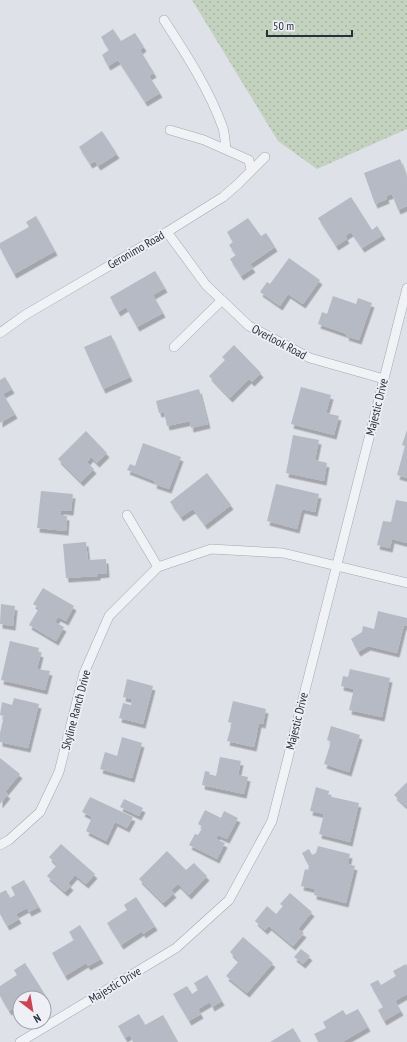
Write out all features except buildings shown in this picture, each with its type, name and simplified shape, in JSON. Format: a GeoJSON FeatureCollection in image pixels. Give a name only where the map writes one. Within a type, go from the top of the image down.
{"type":"FeatureCollection","features":[{"type":"Feature","properties":{"kind":"street"},"geometry":{"type":"LineString","coordinates":[[164,20],[188,57],[211,101],[223,129],[226,150]]}},
{"type":"Feature","properties":{"kind":"street"},"geometry":{"type":"LineString","coordinates":[[170,130],[204,140],[249,160],[251,170]]}},
{"type":"Feature","properties":{"kind":"street","name":"Geronimo Road"},"geometry":{"type":"LineString","coordinates":[[0,333],[25,315],[167,232],[223,197],[265,157]]}},
{"type":"Feature","properties":{"kind":"street","name":"Overlook Road"},"geometry":{"type":"LineString","coordinates":[[167,232],[206,285],[249,326],[310,358],[384,379]]}},
{"type":"Feature","properties":{"kind":"street","name":"Majestic Drive"},"geometry":{"type":"LineString","coordinates":[[20,1042],[176,948],[229,900],[272,821],[407,288]]}},
{"type":"Feature","properties":{"kind":"street"},"geometry":{"type":"LineString","coordinates":[[174,348],[222,300]]}},
{"type":"Feature","properties":{"kind":"street"},"geometry":{"type":"LineString","coordinates":[[127,515],[158,567]]}},
{"type":"Feature","properties":{"kind":"street","name":"Skyline Ranch Drive"},"geometry":{"type":"LineString","coordinates":[[0,846],[9,840],[40,812],[59,772],[84,673],[109,616],[158,567],[211,549],[283,553],[407,583]]}},
{"type":"Feature","properties":{"kind":"green space"},"geometry":{"type":"Polygon","coordinates":[[[192,0],[407,0],[407,129],[317,169],[278,141],[192,0]]]}}]}
